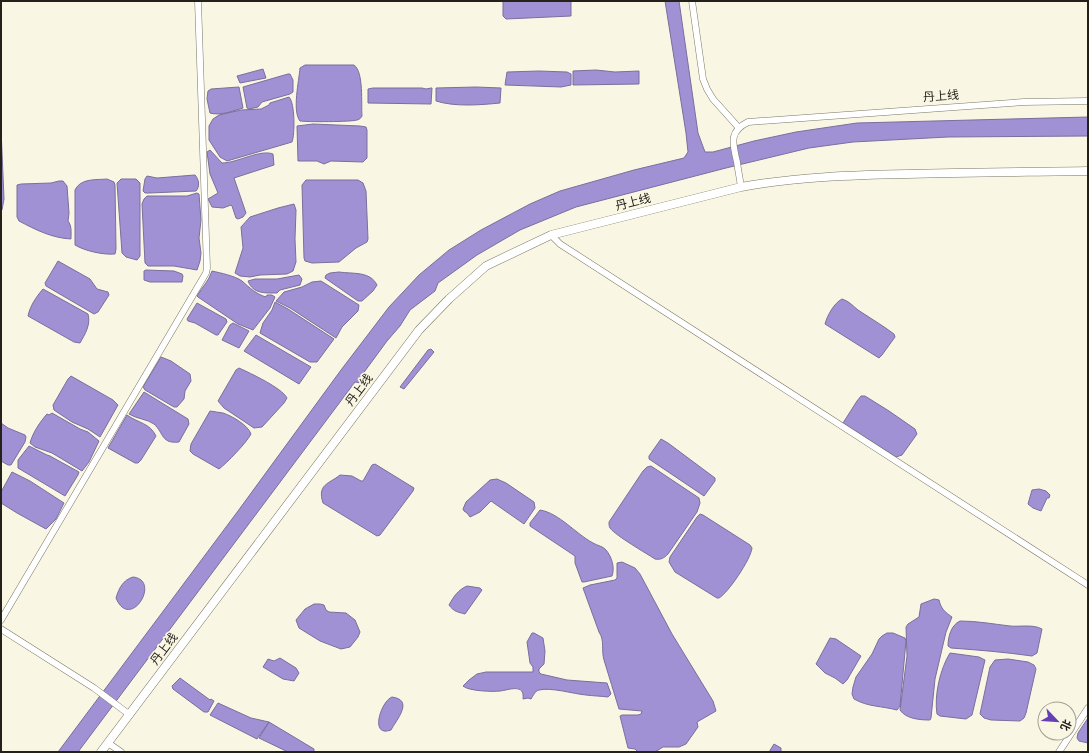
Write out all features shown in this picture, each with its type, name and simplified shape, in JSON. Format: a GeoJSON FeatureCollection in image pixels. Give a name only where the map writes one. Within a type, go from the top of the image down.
{"type":"FeatureCollection","features":[{"type":"Feature","properties":{"kind":"main road","name":"丹上线"},"geometry":{"type":"LineString","coordinates":[[101,752],[419,330],[448,299],[486,266],[551,235],[741,187],[768,182],[801,178],[915,174],[1088,171]]}},
{"type":"Feature","properties":{"kind":"street"},"geometry":{"type":"LineString","coordinates":[[1,620],[206,273],[198,1]]}},
{"type":"Feature","properties":{"kind":"street"},"geometry":{"type":"LineString","coordinates":[[692,1],[703,79],[707,89],[740,128],[734,134],[733,145],[741,187]]}},
{"type":"Feature","properties":{"kind":"street","name":"丹上线"},"geometry":{"type":"LineString","coordinates":[[740,128],[748,122],[1024,102],[1088,101]]}},
{"type":"Feature","properties":{"kind":"street"},"geometry":{"type":"LineString","coordinates":[[551,235],[560,244],[1088,585]]}},
{"type":"Feature","properties":{"kind":"street"},"geometry":{"type":"LineString","coordinates":[[1,629],[73,674],[103,694],[130,715]]}},
{"type":"Feature","properties":{"kind":"street"},"geometry":{"type":"LineString","coordinates":[[1059,752],[1088,708]]}},
{"type":"Feature","properties":{"kind":"street"},"geometry":{"type":"LineString","coordinates":[[108,744],[121,752]]}},
{"type":"Feature","properties":{"kind":"shaded area"},"geometry":{"type":"Polygon","coordinates":[[[503,1],[571,1],[571,16],[506,19],[503,16],[503,1]]]}},
{"type":"Feature","properties":{"kind":"shaded area"},"geometry":{"type":"Polygon","coordinates":[[[665,1],[679,1],[698,133],[705,152],[713,152],[796,132],[857,123],[1088,117],[1088,136],[948,137],[853,142],[809,148],[576,207],[520,230],[477,255],[438,283],[435,291],[410,310],[400,326],[362,375],[364,379],[361,383],[355,382],[78,752],[58,752],[341,370],[389,307],[419,275],[449,250],[481,230],[530,204],[560,191],[634,170],[684,158],[688,152],[686,133],[665,1]]]}},
{"type":"Feature","properties":{"kind":"shaded area"},"geometry":{"type":"Polygon","coordinates":[[[305,65],[354,65],[361,81],[362,116],[357,120],[346,121],[300,121],[296,110],[296,103],[300,68],[305,65]]]}},
{"type":"Feature","properties":{"kind":"shaded area"},"geometry":{"type":"Polygon","coordinates":[[[263,69],[266,78],[240,83],[237,76],[263,69]]]}},
{"type":"Feature","properties":{"kind":"shaded area"},"geometry":{"type":"Polygon","coordinates":[[[596,70],[615,72],[639,71],[639,84],[573,85],[573,71],[596,70]]]}},
{"type":"Feature","properties":{"kind":"shaded area"},"geometry":{"type":"Polygon","coordinates":[[[507,72],[567,72],[571,74],[571,85],[561,87],[505,85],[507,72]]]}},
{"type":"Feature","properties":{"kind":"shaded area"},"geometry":{"type":"Polygon","coordinates":[[[290,74],[293,80],[293,92],[262,102],[258,107],[247,108],[243,87],[290,74]]]}},
{"type":"Feature","properties":{"kind":"shaded area"},"geometry":{"type":"Polygon","coordinates":[[[239,87],[243,108],[222,114],[210,113],[207,99],[208,91],[211,89],[239,87]]]}},
{"type":"Feature","properties":{"kind":"shaded area"},"geometry":{"type":"Polygon","coordinates":[[[432,88],[431,104],[368,103],[368,89],[432,88]]]}},
{"type":"Feature","properties":{"kind":"shaded area"},"geometry":{"type":"Polygon","coordinates":[[[436,88],[501,88],[500,103],[459,105],[436,101],[436,88]]]}},
{"type":"Feature","properties":{"kind":"shaded area"},"geometry":{"type":"Polygon","coordinates":[[[289,97],[291,100],[294,119],[292,142],[227,161],[220,157],[209,140],[209,126],[213,119],[219,115],[241,110],[261,109],[270,103],[289,97]]]}},
{"type":"Feature","properties":{"kind":"shaded area"},"geometry":{"type":"Polygon","coordinates":[[[313,124],[366,127],[367,158],[363,162],[331,161],[324,164],[317,161],[298,161],[297,126],[313,124]]]}},
{"type":"Feature","properties":{"kind":"shaded area"},"geometry":{"type":"Polygon","coordinates":[[[1,129],[4,199],[2,210],[1,210],[1,129]]]}},
{"type":"Feature","properties":{"kind":"shaded area"},"geometry":{"type":"Polygon","coordinates":[[[210,150],[222,163],[262,153],[273,154],[274,165],[234,178],[246,213],[243,217],[238,219],[236,218],[231,205],[223,208],[212,207],[208,199],[218,193],[210,174],[207,152],[210,150]]]}},
{"type":"Feature","properties":{"kind":"shaded area"},"geometry":{"type":"Polygon","coordinates":[[[195,175],[198,183],[196,191],[145,193],[143,191],[147,176],[157,178],[195,175]]]}},
{"type":"Feature","properties":{"kind":"shaded area"},"geometry":{"type":"Polygon","coordinates":[[[107,179],[114,182],[115,185],[115,254],[94,252],[75,245],[75,190],[81,183],[107,179]]]}},
{"type":"Feature","properties":{"kind":"shaded area"},"geometry":{"type":"Polygon","coordinates":[[[121,179],[136,179],[140,183],[140,256],[137,260],[126,257],[122,253],[117,183],[121,179]]]}},
{"type":"Feature","properties":{"kind":"shaded area"},"geometry":{"type":"Polygon","coordinates":[[[306,180],[358,180],[363,183],[366,191],[368,239],[367,242],[356,248],[339,262],[312,263],[305,261],[302,185],[306,180]]]}},
{"type":"Feature","properties":{"kind":"shaded area"},"geometry":{"type":"Polygon","coordinates":[[[63,181],[67,186],[69,213],[68,221],[71,227],[71,239],[44,233],[19,221],[17,217],[17,185],[51,183],[63,181]]]}},
{"type":"Feature","properties":{"kind":"shaded area"},"geometry":{"type":"Polygon","coordinates":[[[197,193],[199,194],[201,220],[199,238],[201,253],[197,270],[174,266],[148,266],[145,263],[142,204],[144,199],[147,196],[187,196],[197,193]]]}},
{"type":"Feature","properties":{"kind":"shaded area"},"geometry":{"type":"Polygon","coordinates":[[[294,204],[296,210],[296,262],[293,271],[287,274],[250,277],[240,276],[235,273],[243,248],[241,227],[250,217],[294,204]]]}},
{"type":"Feature","properties":{"kind":"shaded area"},"geometry":{"type":"Polygon","coordinates":[[[58,261],[90,279],[97,289],[108,292],[109,295],[98,312],[94,314],[46,286],[45,283],[58,261]]]}},
{"type":"Feature","properties":{"kind":"shaded area"},"geometry":{"type":"Polygon","coordinates":[[[144,271],[174,271],[182,274],[182,282],[150,282],[144,280],[144,271]]]}},
{"type":"Feature","properties":{"kind":"shaded area"},"geometry":{"type":"Polygon","coordinates":[[[212,271],[239,279],[262,296],[266,297],[267,295],[272,295],[275,297],[270,308],[253,330],[238,324],[197,296],[211,275],[212,271]]]}},
{"type":"Feature","properties":{"kind":"shaded area"},"geometry":{"type":"Polygon","coordinates":[[[339,272],[366,275],[370,277],[377,285],[362,301],[358,301],[325,278],[326,275],[330,273],[339,272]]]}},
{"type":"Feature","properties":{"kind":"shaded area"},"geometry":{"type":"Polygon","coordinates":[[[299,275],[302,279],[300,285],[280,290],[277,293],[264,293],[256,291],[248,281],[255,279],[277,279],[299,275]]]}},
{"type":"Feature","properties":{"kind":"shaded area"},"geometry":{"type":"Polygon","coordinates":[[[321,281],[359,305],[358,311],[342,327],[336,338],[290,308],[276,301],[284,292],[302,287],[312,282],[321,281]]]}},
{"type":"Feature","properties":{"kind":"shaded area"},"geometry":{"type":"Polygon","coordinates":[[[43,289],[88,314],[88,326],[80,343],[74,342],[28,316],[30,309],[43,289]]]}},
{"type":"Feature","properties":{"kind":"shaded area"},"geometry":{"type":"Polygon","coordinates":[[[842,299],[849,302],[858,310],[894,334],[895,337],[879,358],[825,324],[831,310],[836,303],[842,299]]]}},
{"type":"Feature","properties":{"kind":"shaded area"},"geometry":{"type":"Polygon","coordinates":[[[275,302],[334,339],[317,362],[310,362],[260,333],[263,323],[272,310],[275,302]]]}},
{"type":"Feature","properties":{"kind":"shaded area"},"geometry":{"type":"Polygon","coordinates":[[[197,303],[226,319],[227,322],[218,335],[188,321],[187,319],[197,303]]]}},
{"type":"Feature","properties":{"kind":"shaded area"},"geometry":{"type":"Polygon","coordinates":[[[233,323],[249,331],[239,348],[222,340],[230,325],[233,323]]]}},
{"type":"Feature","properties":{"kind":"shaded area"},"geometry":{"type":"Polygon","coordinates":[[[256,335],[311,367],[299,384],[244,351],[256,335]]]}},
{"type":"Feature","properties":{"kind":"shaded area"},"geometry":{"type":"Polygon","coordinates":[[[431,349],[434,352],[404,389],[400,387],[428,350],[431,349]]]}},
{"type":"Feature","properties":{"kind":"shaded area"},"geometry":{"type":"Polygon","coordinates":[[[161,357],[171,361],[190,374],[191,381],[185,391],[184,399],[177,407],[174,407],[145,390],[143,387],[161,357]]]}},
{"type":"Feature","properties":{"kind":"shaded area"},"geometry":{"type":"Polygon","coordinates":[[[239,368],[273,385],[287,398],[262,427],[254,428],[224,408],[218,401],[236,370],[239,368]]]}},
{"type":"Feature","properties":{"kind":"shaded area"},"geometry":{"type":"Polygon","coordinates":[[[71,376],[113,400],[118,405],[100,437],[88,429],[72,422],[54,410],[53,405],[71,376]]]}},
{"type":"Feature","properties":{"kind":"shaded area"},"geometry":{"type":"Polygon","coordinates":[[[144,392],[188,419],[189,424],[179,442],[166,440],[154,424],[129,414],[144,392]]]}},
{"type":"Feature","properties":{"kind":"shaded area"},"geometry":{"type":"Polygon","coordinates":[[[861,396],[865,396],[915,429],[917,434],[902,455],[896,457],[843,423],[861,396]]]}},
{"type":"Feature","properties":{"kind":"shaded area"},"geometry":{"type":"Polygon","coordinates":[[[210,411],[223,413],[235,419],[247,427],[251,434],[219,469],[190,451],[191,444],[210,411]]]}},
{"type":"Feature","properties":{"kind":"shaded area"},"geometry":{"type":"Polygon","coordinates":[[[52,413],[88,432],[99,441],[89,462],[82,471],[52,453],[35,447],[30,443],[42,420],[47,414],[49,415],[52,413]]]}},
{"type":"Feature","properties":{"kind":"shaded area"},"geometry":{"type":"Polygon","coordinates":[[[127,415],[150,428],[156,436],[138,463],[135,463],[108,448],[127,415]]]}},
{"type":"Feature","properties":{"kind":"shaded area"},"geometry":{"type":"Polygon","coordinates":[[[1,423],[8,428],[25,435],[26,437],[25,442],[11,465],[1,461],[1,423]]]}},
{"type":"Feature","properties":{"kind":"shaded area"},"geometry":{"type":"Polygon","coordinates":[[[661,439],[715,478],[715,481],[704,496],[649,459],[649,456],[661,439]]]}},
{"type":"Feature","properties":{"kind":"shaded area"},"geometry":{"type":"Polygon","coordinates":[[[29,446],[79,472],[65,496],[18,468],[18,460],[29,446]]]}},
{"type":"Feature","properties":{"kind":"shaded area"},"geometry":{"type":"Polygon","coordinates":[[[375,464],[414,488],[380,535],[377,536],[323,503],[322,497],[323,488],[325,485],[340,475],[352,476],[363,481],[372,465],[375,464]]]}},
{"type":"Feature","properties":{"kind":"shaded area"},"geometry":{"type":"Polygon","coordinates":[[[651,466],[699,498],[700,503],[697,512],[668,554],[664,558],[659,559],[655,559],[625,540],[613,531],[609,525],[609,522],[643,471],[647,467],[651,466]]]}},
{"type":"Feature","properties":{"kind":"shaded area"},"geometry":{"type":"Polygon","coordinates":[[[12,472],[30,481],[64,503],[56,519],[46,529],[1,503],[1,492],[12,472]]]}},
{"type":"Feature","properties":{"kind":"shaded area"},"geometry":{"type":"Polygon","coordinates":[[[497,479],[506,483],[534,502],[535,508],[524,524],[491,501],[480,512],[470,517],[464,511],[463,509],[466,502],[490,480],[497,479]]]}},
{"type":"Feature","properties":{"kind":"shaded area"},"geometry":{"type":"Polygon","coordinates":[[[1039,489],[1046,491],[1050,495],[1041,511],[1028,504],[1032,490],[1039,489]]]}},
{"type":"Feature","properties":{"kind":"shaded area"},"geometry":{"type":"Polygon","coordinates":[[[540,510],[561,519],[587,539],[605,549],[610,556],[612,563],[612,576],[582,582],[575,563],[575,556],[530,526],[530,523],[540,510]]]}},
{"type":"Feature","properties":{"kind":"shaded area"},"geometry":{"type":"Polygon","coordinates":[[[700,514],[750,545],[752,548],[748,560],[728,590],[719,598],[675,572],[669,562],[670,557],[700,514]]]}},
{"type":"Feature","properties":{"kind":"shaded area"},"geometry":{"type":"Polygon","coordinates":[[[622,562],[635,568],[640,574],[672,634],[713,701],[716,711],[697,722],[698,727],[686,744],[679,747],[663,747],[655,752],[638,752],[635,749],[628,748],[620,716],[638,715],[641,714],[642,711],[619,709],[604,660],[601,635],[583,588],[590,585],[615,580],[617,578],[617,563],[622,562]]]}},
{"type":"Feature","properties":{"kind":"shaded area"},"geometry":{"type":"Polygon","coordinates":[[[133,577],[141,580],[145,586],[144,594],[141,601],[135,607],[129,609],[122,607],[116,598],[122,585],[133,577]]]}},
{"type":"Feature","properties":{"kind":"shaded area"},"geometry":{"type":"Polygon","coordinates":[[[467,586],[480,588],[482,590],[465,614],[454,610],[449,605],[456,594],[467,586]]]}},
{"type":"Feature","properties":{"kind":"shaded area"},"geometry":{"type":"Polygon","coordinates":[[[934,599],[939,600],[941,606],[947,614],[952,617],[946,632],[935,679],[930,720],[909,717],[900,710],[907,656],[906,627],[919,617],[921,604],[934,599]]]}},
{"type":"Feature","properties":{"kind":"shaded area"},"geometry":{"type":"Polygon","coordinates":[[[314,604],[324,605],[326,610],[329,612],[346,613],[355,620],[360,632],[350,647],[341,649],[320,641],[299,628],[296,620],[305,609],[314,604]]]}},
{"type":"Feature","properties":{"kind":"shaded area"},"geometry":{"type":"Polygon","coordinates":[[[960,621],[1038,627],[1042,629],[1037,653],[1032,656],[951,648],[948,646],[949,635],[954,625],[960,621]]]}},
{"type":"Feature","properties":{"kind":"shaded area"},"geometry":{"type":"Polygon","coordinates":[[[532,633],[543,638],[545,651],[544,664],[539,669],[541,674],[567,680],[607,683],[611,694],[608,697],[544,689],[536,691],[531,699],[523,699],[522,691],[519,689],[487,691],[470,689],[463,686],[477,674],[486,672],[533,672],[527,642],[532,633]]]}},
{"type":"Feature","properties":{"kind":"shaded area"},"geometry":{"type":"Polygon","coordinates":[[[887,633],[893,633],[905,638],[906,641],[900,706],[897,710],[859,702],[854,699],[852,694],[856,677],[872,654],[879,639],[887,633]]]}},
{"type":"Feature","properties":{"kind":"shaded area"},"geometry":{"type":"Polygon","coordinates":[[[830,638],[836,639],[861,656],[847,680],[843,684],[825,673],[816,664],[830,638]]]}},
{"type":"Feature","properties":{"kind":"shaded area"},"geometry":{"type":"Polygon","coordinates":[[[950,653],[979,657],[985,660],[972,715],[966,719],[940,716],[937,714],[937,691],[943,667],[950,653]]]}},
{"type":"Feature","properties":{"kind":"shaded area"},"geometry":{"type":"Polygon","coordinates":[[[280,658],[296,668],[299,673],[294,681],[283,679],[263,667],[268,659],[274,661],[280,658]]]}},
{"type":"Feature","properties":{"kind":"shaded area"},"geometry":{"type":"Polygon","coordinates":[[[1008,659],[1028,662],[1034,665],[1036,669],[1024,718],[1020,721],[991,720],[984,718],[980,714],[990,667],[995,660],[1008,659]]]}},
{"type":"Feature","properties":{"kind":"shaded area"},"geometry":{"type":"Polygon","coordinates":[[[180,678],[210,700],[211,699],[214,701],[208,712],[204,712],[173,689],[172,686],[180,678]]]}},
{"type":"Feature","properties":{"kind":"shaded area"},"geometry":{"type":"Polygon","coordinates":[[[392,697],[399,699],[403,706],[400,716],[391,730],[384,731],[380,729],[379,718],[384,705],[392,697]]]}},
{"type":"Feature","properties":{"kind":"shaded area"},"geometry":{"type":"Polygon","coordinates":[[[218,703],[251,718],[269,722],[257,739],[210,715],[218,703]]]}},
{"type":"Feature","properties":{"kind":"shaded area"},"geometry":{"type":"Polygon","coordinates":[[[1088,718],[1088,743],[1079,741],[1077,738],[1078,733],[1088,718]]]}},
{"type":"Feature","properties":{"kind":"shaded area"},"geometry":{"type":"Polygon","coordinates":[[[269,722],[314,749],[314,752],[288,752],[259,738],[269,722]]]}},
{"type":"Feature","properties":{"kind":"shaded area"},"geometry":{"type":"Polygon","coordinates":[[[774,744],[781,748],[781,752],[769,752],[774,744]]]}}]}
